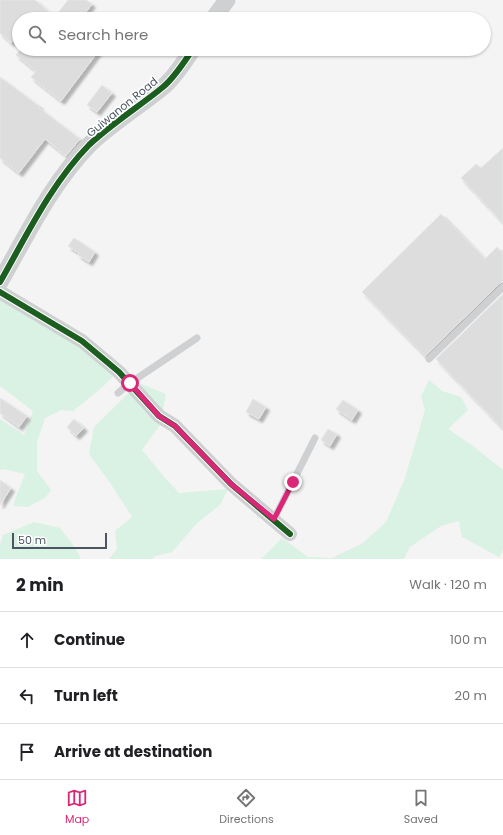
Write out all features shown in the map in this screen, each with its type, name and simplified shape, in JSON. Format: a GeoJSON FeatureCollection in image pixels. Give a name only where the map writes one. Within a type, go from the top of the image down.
{"type":"FeatureCollection","features":[{"type":"Feature","properties":{"kind":"street"},"geometry":{"type":"LineString","coordinates":[[218,12],[227,0]]}},
{"type":"Feature","properties":{"kind":"street","name":"Guiwanon Road"},"geometry":{"type":"LineString","coordinates":[[0,282],[49,196],[71,165],[91,144],[164,86],[182,66],[188,56]]}},
{"type":"Feature","properties":{"kind":"street"},"geometry":{"type":"LineString","coordinates":[[0,292],[82,341],[119,372],[159,416],[175,426],[231,484],[290,534]]}},
{"type":"Feature","properties":{"kind":"lane"},"geometry":{"type":"LineString","coordinates":[[429,359],[503,287]]}},
{"type":"Feature","properties":{"kind":"lane"},"geometry":{"type":"LineString","coordinates":[[118,393],[130,383],[197,338]]}},
{"type":"Feature","properties":{"kind":"lane"},"geometry":{"type":"LineString","coordinates":[[274,519],[315,438]]}},
{"type":"Feature","properties":{"kind":"green space"},"geometry":{"type":"Polygon","coordinates":[[[0,298],[81,342],[117,373],[73,411],[61,410],[45,418],[37,442],[37,471],[51,490],[45,498],[28,507],[13,506],[25,474],[3,469],[0,470],[0,419],[24,435],[33,411],[0,386],[0,298]]]}},
{"type":"Feature","properties":{"kind":"green space"},"geometry":{"type":"Polygon","coordinates":[[[429,380],[442,391],[461,397],[468,410],[448,429],[473,446],[503,470],[503,550],[499,557],[462,537],[459,521],[441,526],[410,547],[404,559],[261,559],[282,538],[308,557],[332,558],[363,543],[386,522],[404,481],[425,410],[421,396],[429,380]]]}},
{"type":"Feature","properties":{"kind":"green space"},"geometry":{"type":"Polygon","coordinates":[[[139,383],[166,394],[160,425],[142,450],[165,478],[179,493],[228,489],[220,505],[197,523],[172,552],[155,556],[152,559],[109,559],[117,549],[115,531],[132,517],[111,484],[89,454],[94,427],[139,383]]]}},
{"type":"Feature","properties":{"kind":"green space"},"geometry":{"type":"Polygon","coordinates":[[[34,522],[60,528],[76,549],[81,559],[0,559],[0,545],[3,535],[34,522]]]}},
{"type":"Feature","properties":{"kind":"building"},"geometry":{"type":"Polygon","coordinates":[[[0,0],[35,0],[49,12],[12,12],[11,43],[0,33],[0,0]]]}},
{"type":"Feature","properties":{"kind":"building"},"geometry":{"type":"Polygon","coordinates":[[[68,0],[86,0],[92,4],[86,12],[59,12],[68,0]]]}},
{"type":"Feature","properties":{"kind":"building"},"geometry":{"type":"Polygon","coordinates":[[[17,56],[95,56],[61,101],[31,77],[36,71],[17,56]]]}},
{"type":"Feature","properties":{"kind":"building"},"geometry":{"type":"Polygon","coordinates":[[[0,77],[80,139],[66,156],[45,139],[19,173],[0,158],[0,77]]]}},
{"type":"Feature","properties":{"kind":"building"},"geometry":{"type":"Polygon","coordinates":[[[102,85],[112,93],[97,112],[87,105],[102,85]]]}},
{"type":"Feature","properties":{"kind":"building"},"geometry":{"type":"Polygon","coordinates":[[[503,148],[503,223],[461,178],[476,164],[481,168],[503,148]]]}},
{"type":"Feature","properties":{"kind":"building"},"geometry":{"type":"Polygon","coordinates":[[[441,214],[485,259],[497,247],[503,254],[503,282],[500,283],[425,356],[362,292],[441,214]]]}},
{"type":"Feature","properties":{"kind":"building"},"geometry":{"type":"Polygon","coordinates":[[[74,238],[95,252],[89,262],[68,246],[74,238]]]}},
{"type":"Feature","properties":{"kind":"building"},"geometry":{"type":"Polygon","coordinates":[[[503,294],[503,429],[436,359],[503,294]]]}},
{"type":"Feature","properties":{"kind":"building"},"geometry":{"type":"Polygon","coordinates":[[[0,398],[27,416],[19,427],[0,413],[0,398]]]}},
{"type":"Feature","properties":{"kind":"building"},"geometry":{"type":"Polygon","coordinates":[[[253,399],[266,407],[259,419],[246,412],[253,399]]]}},
{"type":"Feature","properties":{"kind":"building"},"geometry":{"type":"Polygon","coordinates":[[[343,400],[358,410],[352,420],[336,409],[343,400]]]}},
{"type":"Feature","properties":{"kind":"building"},"geometry":{"type":"Polygon","coordinates":[[[74,419],[84,428],[76,436],[67,427],[74,419]]]}},
{"type":"Feature","properties":{"kind":"building"},"geometry":{"type":"Polygon","coordinates":[[[328,429],[337,434],[330,446],[321,440],[328,429]]]}},
{"type":"Feature","properties":{"kind":"building"},"geometry":{"type":"Polygon","coordinates":[[[0,480],[11,488],[0,505],[0,480]]]}},
{"type":"Feature","properties":{"kind":"cycle path"},"geometry":{"type":"LineString","coordinates":[[0,282],[40,210],[75,160],[98,137],[167,83],[188,56]]}},
{"type":"Feature","properties":{"kind":"cycle path"},"geometry":{"type":"LineString","coordinates":[[0,292],[82,341],[119,372],[159,416],[175,426],[231,484],[290,534]]}},
{"type":"Feature","properties":{"kind":"route"},"geometry":{"type":"LineString","coordinates":[[130,383],[159,416],[175,426],[231,484],[274,519],[293,482]]}}]}
